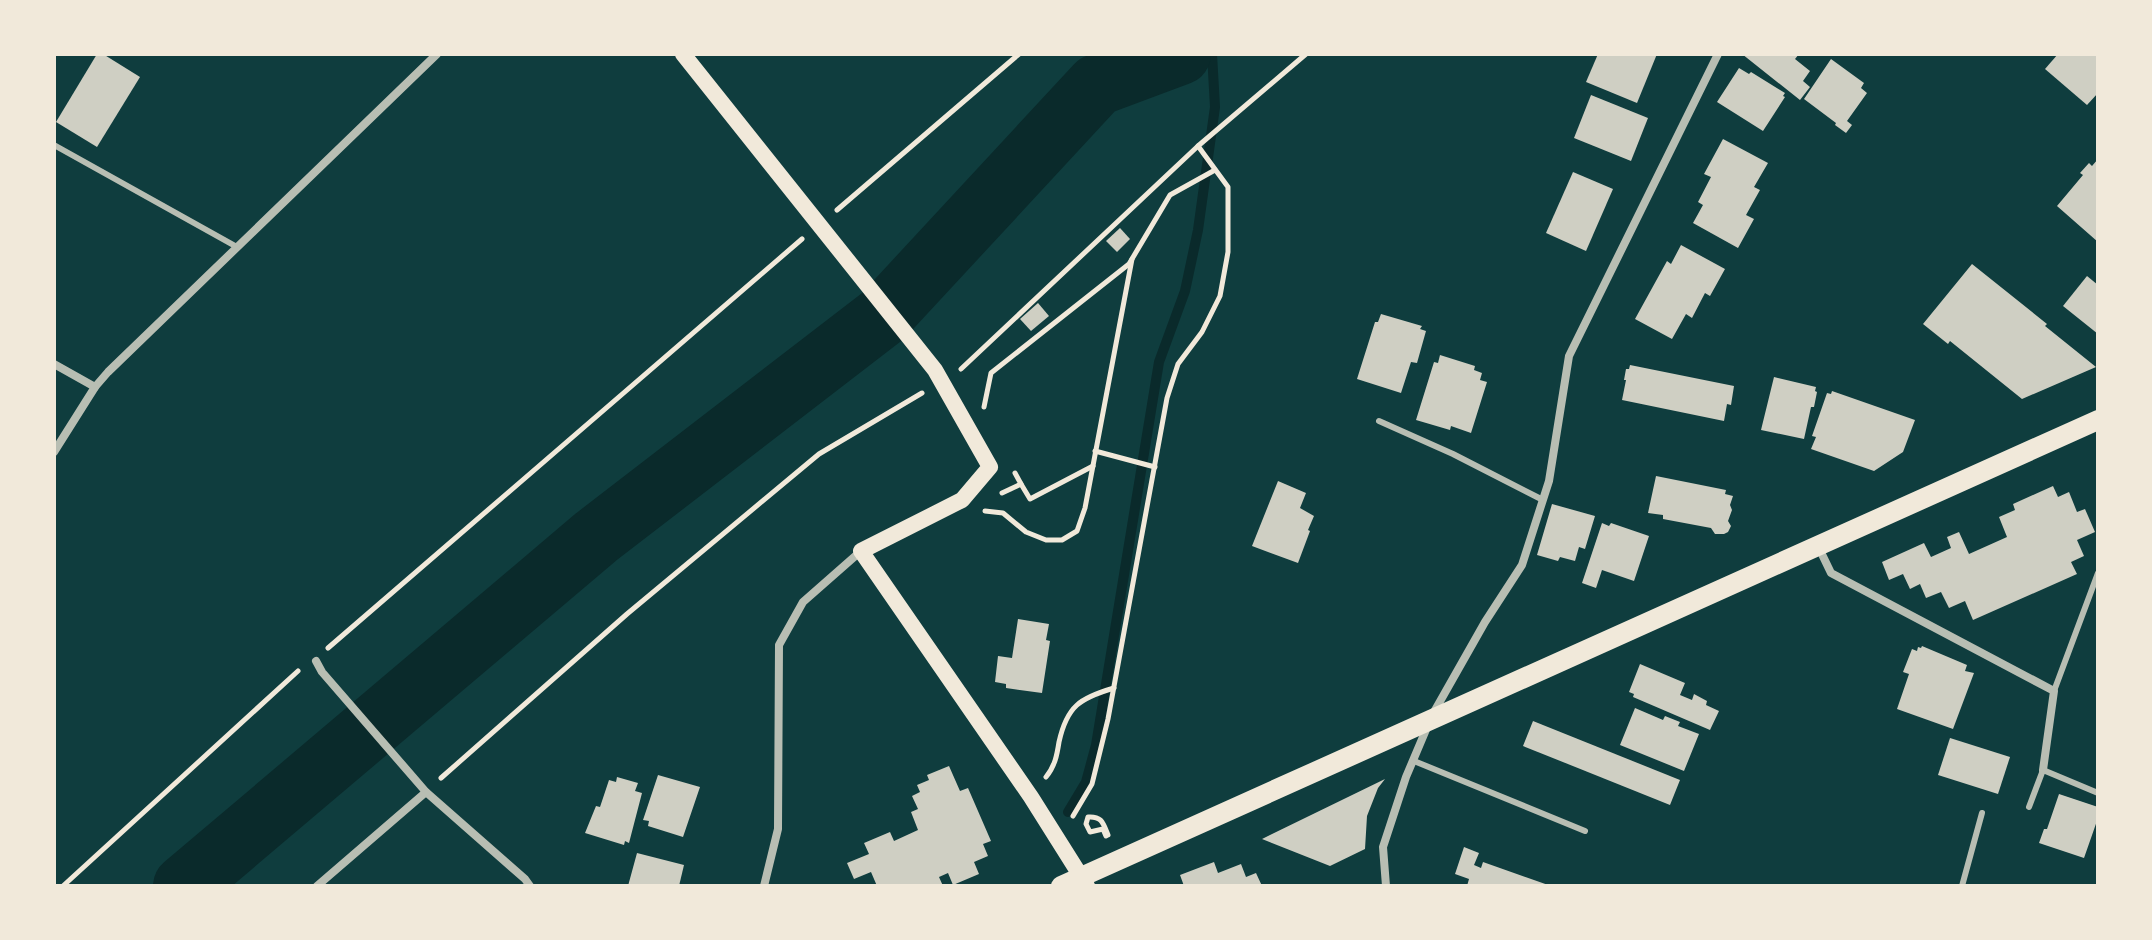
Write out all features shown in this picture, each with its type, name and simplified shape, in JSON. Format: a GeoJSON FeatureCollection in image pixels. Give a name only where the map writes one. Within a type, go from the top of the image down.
{"type":"FeatureCollection","features":[{"type":"Feature","properties":{"kind":"main road"},"geometry":{"type":"LineString","coordinates":[[683,54],[939,376],[990,467],[962,500],[861,551],[1031,797],[1084,882]]}},
{"type":"Feature","properties":{"kind":"main road"},"geometry":{"type":"LineString","coordinates":[[1061,886],[1084,882],[1430,719],[2098,420]]}},
{"type":"Feature","properties":{"kind":"street"},"geometry":{"type":"LineString","coordinates":[[54,452],[108,372],[437,54]]}},
{"type":"Feature","properties":{"kind":"street"},"geometry":{"type":"LineString","coordinates":[[1386,886],[1383,847],[1406,777],[1430,719],[1485,622],[1522,565],[1549,481],[1569,356],[1718,54]]}},
{"type":"Feature","properties":{"kind":"street"},"geometry":{"type":"LineString","coordinates":[[54,364],[95,387]]}},
{"type":"Feature","properties":{"kind":"street"},"geometry":{"type":"LineString","coordinates":[[1818,545],[1831,573],[2054,691],[2043,770]]}},
{"type":"Feature","properties":{"kind":"street"},"geometry":{"type":"LineString","coordinates":[[764,886],[778,829],[779,645],[803,602],[861,551]]}},
{"type":"Feature","properties":{"kind":"street"},"geometry":{"type":"LineString","coordinates":[[316,661],[322,672],[426,792],[530,886]]}},
{"type":"Feature","properties":{"kind":"street"},"geometry":{"type":"LineString","coordinates":[[317,886],[426,792]]}},
{"type":"Feature","properties":{"kind":"lane"},"geometry":{"type":"LineString","coordinates":[[54,145],[237,247]]}},
{"type":"Feature","properties":{"kind":"lane"},"geometry":{"type":"LineString","coordinates":[[1379,421],[1543,500]]}},
{"type":"Feature","properties":{"kind":"lane"},"geometry":{"type":"LineString","coordinates":[[2054,691],[2098,573]]}},
{"type":"Feature","properties":{"kind":"lane"},"geometry":{"type":"LineString","coordinates":[[1414,761],[1585,831]]}},
{"type":"Feature","properties":{"kind":"lane"},"geometry":{"type":"LineString","coordinates":[[2029,807],[2043,770],[2098,793]]}},
{"type":"Feature","properties":{"kind":"lane"},"geometry":{"type":"LineString","coordinates":[[1962,886],[1982,813]]}},
{"type":"Feature","properties":{"kind":"path"},"geometry":{"type":"LineString","coordinates":[[831,214],[1019,54]]}},
{"type":"Feature","properties":{"kind":"path"},"geometry":{"type":"LineString","coordinates":[[426,792],[627,614],[819,454],[939,376],[959,371],[1198,146],[1306,54]]}},
{"type":"Feature","properties":{"kind":"path"},"geometry":{"type":"LineString","coordinates":[[1069,824],[1092,784],[1114,688],[1167,398],[1178,364],[1202,332],[1220,296],[1228,252],[1228,187],[1198,146]]}},
{"type":"Feature","properties":{"kind":"path"},"geometry":{"type":"LineString","coordinates":[[982,413],[991,373],[1129,264],[1170,195],[1215,170]]}},
{"type":"Feature","properties":{"kind":"path"},"geometry":{"type":"LineString","coordinates":[[63,886],[294,673],[316,661],[328,647],[807,235]]}},
{"type":"Feature","properties":{"kind":"path"},"geometry":{"type":"LineString","coordinates":[[983,510],[1003,513],[1026,532],[1046,540],[1062,540],[1077,531],[1085,508],[1132,259]]}},
{"type":"Feature","properties":{"kind":"path"},"geometry":{"type":"LineString","coordinates":[[1095,451],[1155,467]]}},
{"type":"Feature","properties":{"kind":"path"},"geometry":{"type":"LineString","coordinates":[[1015,472],[1030,499],[1093,466]]}},
{"type":"Feature","properties":{"kind":"path"},"geometry":{"type":"LineString","coordinates":[[995,497],[1021,484]]}},
{"type":"Feature","properties":{"kind":"path"},"geometry":{"type":"LineString","coordinates":[[1031,797],[1056,761],[1063,724],[1069,712],[1092,695],[1114,688]]}},
{"type":"Feature","properties":{"kind":"path"},"geometry":{"type":"LineString","coordinates":[[1101,819],[1088,817],[1086,824],[1090,832],[1103,829],[1106,836]]}},
{"type":"Feature","properties":{"kind":"building"},"geometry":{"type":"Polygon","coordinates":[[[97,54],[103,54],[140,77],[97,147],[56,122],[97,54]]]}},
{"type":"Feature","properties":{"kind":"building"},"geometry":{"type":"Polygon","coordinates":[[[1598,54],[1657,54],[1637,103],[1586,82],[1598,54]]]}},
{"type":"Feature","properties":{"kind":"building"},"geometry":{"type":"Polygon","coordinates":[[[1742,54],[1799,54],[1795,59],[1810,71],[1803,81],[1810,87],[1800,100],[1742,54]]]}},
{"type":"Feature","properties":{"kind":"building"},"geometry":{"type":"Polygon","coordinates":[[[2058,54],[2098,54],[2098,93],[2087,105],[2045,69],[2058,54]]]}},
{"type":"Feature","properties":{"kind":"building"},"geometry":{"type":"Polygon","coordinates":[[[1831,59],[1864,83],[1861,88],[1867,93],[1847,121],[1852,125],[1846,133],[1804,99],[1831,59]]]}},
{"type":"Feature","properties":{"kind":"building"},"geometry":{"type":"Polygon","coordinates":[[[1739,68],[1785,93],[1763,131],[1717,102],[1739,68]]]}},
{"type":"Feature","properties":{"kind":"building"},"geometry":{"type":"Polygon","coordinates":[[[1591,95],[1648,118],[1631,161],[1574,138],[1591,95]]]}},
{"type":"Feature","properties":{"kind":"building"},"geometry":{"type":"Polygon","coordinates":[[[1723,139],[1768,163],[1754,187],[1760,190],[1746,215],[1754,219],[1738,248],[1693,223],[1703,205],[1698,202],[1711,177],[1704,174],[1723,139]]]}},
{"type":"Feature","properties":{"kind":"building"},"geometry":{"type":"Polygon","coordinates":[[[2098,159],[2098,242],[2057,206],[2083,175],[2080,173],[2098,159]]]}},
{"type":"Feature","properties":{"kind":"building"},"geometry":{"type":"Polygon","coordinates":[[[1573,172],[1613,189],[1586,251],[1546,233],[1573,172]]]}},
{"type":"Feature","properties":{"kind":"building"},"geometry":{"type":"Polygon","coordinates":[[[1120,228],[1130,239],[1117,252],[1106,241],[1120,228]]]}},
{"type":"Feature","properties":{"kind":"building"},"geometry":{"type":"Polygon","coordinates":[[[1681,245],[1725,269],[1710,296],[1705,293],[1692,318],[1686,314],[1672,339],[1635,319],[1667,261],[1671,264],[1681,245]]]}},
{"type":"Feature","properties":{"kind":"building"},"geometry":{"type":"Polygon","coordinates":[[[1972,264],[2096,367],[2022,399],[1950,341],[1948,344],[1923,324],[1972,264]]]}},
{"type":"Feature","properties":{"kind":"building"},"geometry":{"type":"Polygon","coordinates":[[[2087,276],[2098,285],[2098,334],[2063,306],[2087,276]]]}},
{"type":"Feature","properties":{"kind":"building"},"geometry":{"type":"Polygon","coordinates":[[[1038,303],[1049,316],[1031,331],[1020,319],[1038,303]]]}},
{"type":"Feature","properties":{"kind":"building"},"geometry":{"type":"Polygon","coordinates":[[[1381,314],[1422,326],[1420,329],[1426,331],[1417,363],[1411,362],[1401,393],[1357,379],[1375,322],[1381,314]]]}},
{"type":"Feature","properties":{"kind":"building"},"geometry":{"type":"Polygon","coordinates":[[[1440,355],[1475,366],[1474,370],[1482,373],[1480,380],[1487,382],[1471,433],[1416,420],[1434,362],[1438,363],[1440,355]]]}},
{"type":"Feature","properties":{"kind":"building"},"geometry":{"type":"Polygon","coordinates":[[[1630,365],[1734,386],[1724,421],[1622,400],[1626,369],[1630,365]]]}},
{"type":"Feature","properties":{"kind":"building"},"geometry":{"type":"Polygon","coordinates":[[[1774,377],[1816,387],[1814,407],[1811,407],[1804,439],[1761,430],[1774,377]]]}},
{"type":"Feature","properties":{"kind":"building"},"geometry":{"type":"Polygon","coordinates":[[[1832,391],[1915,420],[1903,452],[1874,471],[1811,449],[1816,437],[1812,436],[1827,393],[1831,394],[1832,391]]]}},
{"type":"Feature","properties":{"kind":"building"},"geometry":{"type":"Polygon","coordinates":[[[1656,476],[1726,490],[1725,494],[1733,496],[1728,532],[1715,534],[1711,528],[1648,513],[1656,476]]]}},
{"type":"Feature","properties":{"kind":"building"},"geometry":{"type":"Polygon","coordinates":[[[1278,481],[1306,493],[1300,508],[1314,516],[1298,563],[1252,546],[1278,481]]]}},
{"type":"Feature","properties":{"kind":"building"},"geometry":{"type":"Polygon","coordinates":[[[2053,486],[2058,497],[2069,492],[2077,512],[2085,509],[2095,532],[2077,540],[2084,556],[2071,562],[2077,574],[1973,620],[1965,601],[1949,608],[1941,592],[1926,598],[1920,584],[1910,589],[1903,574],[1889,580],[1882,562],[1924,543],[1931,557],[1951,548],[1947,537],[1959,532],[1969,554],[2007,537],[1999,517],[2015,510],[2013,504],[2053,486]]]}},
{"type":"Feature","properties":{"kind":"building"},"geometry":{"type":"Polygon","coordinates":[[[1552,504],[1595,516],[1585,549],[1579,547],[1575,561],[1560,557],[1558,561],[1537,555],[1552,504]]]}},
{"type":"Feature","properties":{"kind":"building"},"geometry":{"type":"Polygon","coordinates":[[[1602,523],[1649,536],[1634,581],[1602,570],[1596,588],[1582,583],[1602,523]]]}},
{"type":"Feature","properties":{"kind":"building"},"geometry":{"type":"Polygon","coordinates":[[[1018,619],[1049,624],[1046,640],[1050,641],[1042,693],[1006,688],[1006,684],[995,682],[998,656],[1012,658],[1018,619]]]}},
{"type":"Feature","properties":{"kind":"building"},"geometry":{"type":"Polygon","coordinates":[[[1922,646],[1967,665],[1965,671],[1974,673],[1953,729],[1897,709],[1909,674],[1903,672],[1912,649],[1917,651],[1922,646]]]}},
{"type":"Feature","properties":{"kind":"building"},"geometry":{"type":"Polygon","coordinates":[[[1640,664],[1685,683],[1680,695],[1692,700],[1694,694],[1719,711],[1710,730],[1633,697],[1634,694],[1629,692],[1640,664]]]}},
{"type":"Feature","properties":{"kind":"building"},"geometry":{"type":"Polygon","coordinates":[[[1635,708],[1663,720],[1665,716],[1680,722],[1678,726],[1699,734],[1684,771],[1620,745],[1635,708]]]}},
{"type":"Feature","properties":{"kind":"building"},"geometry":{"type":"Polygon","coordinates":[[[1533,721],[1680,780],[1670,805],[1523,746],[1533,721]]]}},
{"type":"Feature","properties":{"kind":"building"},"geometry":{"type":"Polygon","coordinates":[[[1950,738],[2010,757],[1998,794],[1938,775],[1950,738]]]}},
{"type":"Feature","properties":{"kind":"building"},"geometry":{"type":"Polygon","coordinates":[[[949,766],[960,791],[968,788],[991,841],[983,844],[988,856],[974,862],[979,874],[953,885],[948,873],[939,877],[943,886],[877,886],[871,872],[854,879],[847,863],[869,854],[864,843],[890,832],[894,841],[918,830],[911,812],[918,809],[912,796],[920,792],[917,785],[929,780],[927,775],[949,766]]]}},
{"type":"Feature","properties":{"kind":"building"},"geometry":{"type":"Polygon","coordinates":[[[658,775],[700,787],[683,837],[648,826],[649,821],[643,820],[658,775]]]}},
{"type":"Feature","properties":{"kind":"building"},"geometry":{"type":"Polygon","coordinates":[[[617,777],[638,783],[635,791],[642,793],[629,843],[625,841],[624,845],[585,833],[596,806],[600,807],[609,780],[616,782],[617,777]]]}},
{"type":"Feature","properties":{"kind":"building"},"geometry":{"type":"Polygon","coordinates":[[[1385,779],[1367,816],[1365,849],[1330,866],[1262,839],[1385,779]]]}},
{"type":"Feature","properties":{"kind":"building"},"geometry":{"type":"Polygon","coordinates":[[[2059,794],[2098,807],[2098,818],[2084,858],[2039,843],[2059,794]]]}},
{"type":"Feature","properties":{"kind":"building"},"geometry":{"type":"Polygon","coordinates":[[[1464,847],[1479,853],[1474,865],[1481,868],[1483,862],[1551,886],[1467,886],[1469,879],[1455,874],[1464,847]]]}},
{"type":"Feature","properties":{"kind":"building"},"geometry":{"type":"Polygon","coordinates":[[[637,853],[684,865],[679,886],[628,886],[637,853]]]}},
{"type":"Feature","properties":{"kind":"building"},"geometry":{"type":"Polygon","coordinates":[[[1214,862],[1218,873],[1241,864],[1246,877],[1256,873],[1262,886],[1184,886],[1180,875],[1214,862]]]}},
{"type":"Feature","properties":{"kind":"waterway"},"geometry":{"type":"LineString","coordinates":[[184,886],[596,537],[883,316],[1097,85],[1180,54]]}},
{"type":"Feature","properties":{"kind":"waterway"},"geometry":{"type":"LineString","coordinates":[[1068,812],[1086,782],[1096,745],[1159,362],[1185,291],[1198,230],[1215,107],[1212,54]]}}]}
